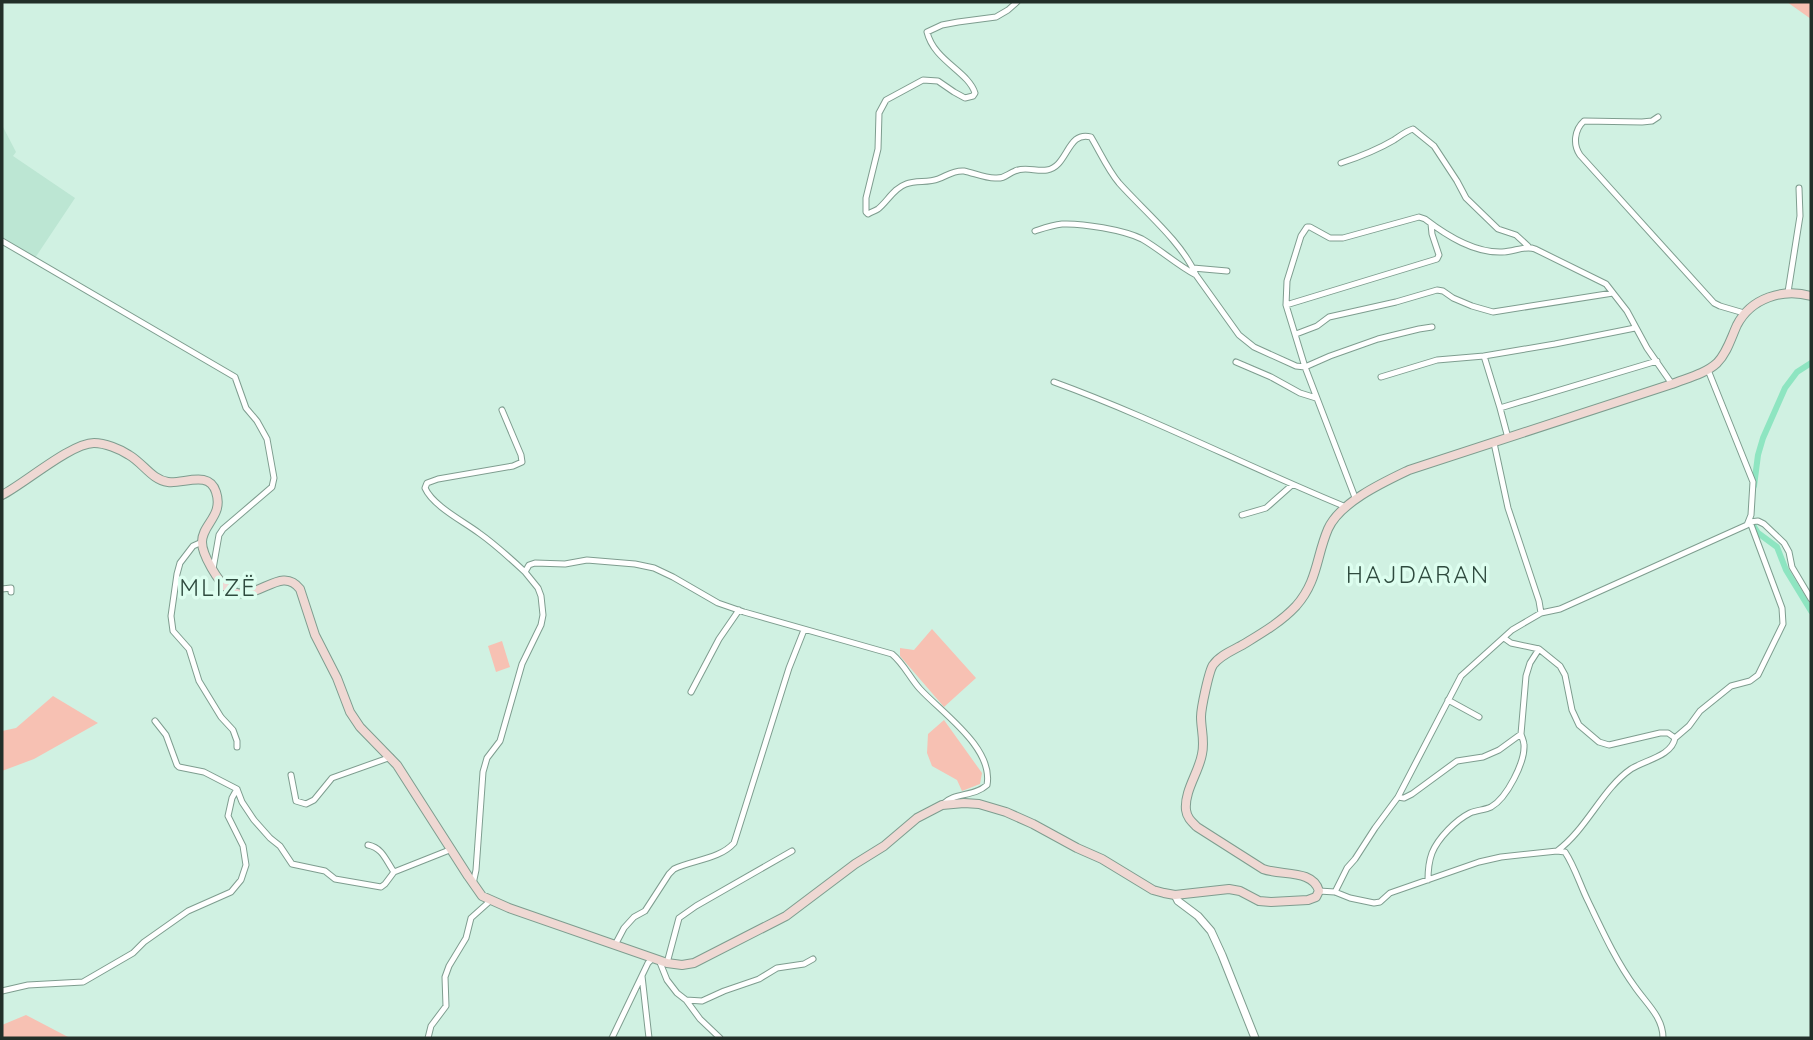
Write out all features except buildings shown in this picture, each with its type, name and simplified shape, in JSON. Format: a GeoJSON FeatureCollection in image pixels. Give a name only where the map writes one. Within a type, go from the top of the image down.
{"type":"FeatureCollection","features":[{"type":"Feature","properties":{"kind":"main road"},"geometry":{"type":"LineString","coordinates":[[2,495],[82,445],[93,443],[106,445],[131,456],[159,480],[171,483],[197,479],[208,482],[214,487],[218,502],[202,542],[213,569],[226,588],[242,594],[255,592],[279,580],[296,583],[315,635],[351,712],[360,726],[391,757],[482,896],[660,960],[682,965],[694,962],[786,916],[917,818],[942,805],[979,804],[1006,813],[1102,859],[1153,890],[1175,895],[1229,889],[1241,891],[1259,901],[1308,900],[1316,897],[1319,891],[1313,880],[1263,869],[1189,820],[1186,803],[1203,750],[1201,715],[1211,667],[1225,655],[1268,630],[1295,607],[1312,582],[1332,522],[1346,507],[1376,487],[1409,470],[1708,370],[1719,361],[1744,313],[1756,303],[1787,292],[1811,296]]}},
{"type":"Feature","properties":{"kind":"street"},"geometry":{"type":"LineString","coordinates":[[1017,2],[996,17],[950,24],[927,32],[934,50],[971,85],[975,93],[965,98],[938,81],[923,79],[886,100],[879,113],[878,149],[866,198],[868,214],[879,208],[906,184],[938,179],[953,172],[1003,178],[1014,171],[1049,170],[1055,167],[1079,136],[1085,135],[1091,137],[1117,181],[1171,238],[1239,335],[1254,347],[1296,366],[1305,367],[1378,339],[1432,327]]}},
{"type":"Feature","properties":{"kind":"street"},"geometry":{"type":"LineString","coordinates":[[1658,117],[1642,122],[1584,121],[1578,126],[1576,148],[1711,299],[1720,306],[1744,313]]}},
{"type":"Feature","properties":{"kind":"street"},"geometry":{"type":"LineString","coordinates":[[1341,163],[1364,155],[1413,129],[1434,146],[1466,198],[1498,229],[1516,235],[1528,246],[1606,284],[1627,311],[1635,328],[1672,384]]}},
{"type":"Feature","properties":{"kind":"street"},"geometry":{"type":"LineString","coordinates":[[1787,292],[1800,216],[1799,188]]}},
{"type":"Feature","properties":{"kind":"street"},"geometry":{"type":"LineString","coordinates":[[1356,500],[1316,398],[1286,305],[1287,281],[1301,236],[1307,227],[1331,237],[1343,238],[1419,218],[1474,248],[1512,251],[1528,246]]}},
{"type":"Feature","properties":{"kind":"street"},"geometry":{"type":"LineString","coordinates":[[1286,305],[1437,259],[1439,255],[1431,224]]}},
{"type":"Feature","properties":{"kind":"street"},"geometry":{"type":"LineString","coordinates":[[1035,231],[1052,225],[1074,225],[1132,234],[1196,275]]}},
{"type":"Feature","properties":{"kind":"street"},"geometry":{"type":"LineString","coordinates":[[2,241],[235,377],[246,408],[267,439],[274,478],[272,487],[223,529],[219,535],[213,569]]}},
{"type":"Feature","properties":{"kind":"street"},"geometry":{"type":"LineString","coordinates":[[1193,268],[1227,271]]}},
{"type":"Feature","properties":{"kind":"street"},"geometry":{"type":"LineString","coordinates":[[1296,334],[1317,326],[1329,317],[1437,290],[1493,312],[1613,293]]}},
{"type":"Feature","properties":{"kind":"street"},"geometry":{"type":"LineString","coordinates":[[1381,377],[1437,360],[1484,356],[1635,328]]}},
{"type":"Feature","properties":{"kind":"street"},"geometry":{"type":"LineString","coordinates":[[1484,356],[1508,438]]}},
{"type":"Feature","properties":{"kind":"street"},"geometry":{"type":"LineString","coordinates":[[1500,408],[1657,361]]}},
{"type":"Feature","properties":{"kind":"street"},"geometry":{"type":"LineString","coordinates":[[1236,362],[1316,398]]}},
{"type":"Feature","properties":{"kind":"street"},"geometry":{"type":"LineString","coordinates":[[1557,851],[1580,830],[1624,775],[1674,745],[1675,738],[1689,726],[1700,711],[1731,686],[1751,681],[1758,675],[1783,624],[1782,608],[1752,522],[1753,482],[1708,370]]}},
{"type":"Feature","properties":{"kind":"street"},"geometry":{"type":"LineString","coordinates":[[1054,382],[1346,507]]}},
{"type":"Feature","properties":{"kind":"street"},"geometry":{"type":"LineString","coordinates":[[473,884],[485,764],[500,741],[522,664],[541,625],[543,606],[538,588],[526,572],[481,534],[436,502],[425,488],[427,482],[438,479],[513,466],[522,462],[502,410]]}},
{"type":"Feature","properties":{"kind":"street"},"geometry":{"type":"LineString","coordinates":[[1494,443],[1508,508],[1541,613]]}},
{"type":"Feature","properties":{"kind":"street"},"geometry":{"type":"LineString","coordinates":[[1242,515],[1266,508],[1292,485]]}},
{"type":"Feature","properties":{"kind":"street"},"geometry":{"type":"LineString","coordinates":[[1335,891],[1347,868],[1398,797],[1461,676],[1524,622],[1541,613],[1560,609],[1752,522],[1764,524],[1784,543],[1792,567],[1811,599]]}},
{"type":"Feature","properties":{"kind":"street"},"geometry":{"type":"LineString","coordinates":[[202,542],[194,546],[180,563],[171,616],[173,631],[189,649],[199,681],[221,717],[233,730],[237,747]]}},
{"type":"Feature","properties":{"kind":"street"},"geometry":{"type":"LineString","coordinates":[[526,572],[529,565],[534,563],[565,564],[587,560],[654,568],[718,603],[892,654],[920,690],[972,741],[988,771],[987,785],[982,790],[947,799],[942,805]]}},
{"type":"Feature","properties":{"kind":"street"},"geometry":{"type":"LineString","coordinates":[[2,589],[11,588],[11,592]]}},
{"type":"Feature","properties":{"kind":"street"},"geometry":{"type":"LineString","coordinates":[[691,692],[719,639],[739,610]]}},
{"type":"Feature","properties":{"kind":"street"},"geometry":{"type":"LineString","coordinates":[[615,945],[624,928],[634,916],[645,911],[674,869],[720,853],[734,843],[789,668],[804,630]]}},
{"type":"Feature","properties":{"kind":"street"},"geometry":{"type":"LineString","coordinates":[[1504,638],[1511,643],[1539,649],[1560,666],[1566,675],[1572,710],[1579,725],[1591,738],[1609,745],[1660,733],[1668,733],[1675,738]]}},
{"type":"Feature","properties":{"kind":"street"},"geometry":{"type":"LineString","coordinates":[[1427,880],[1430,860],[1439,842],[1462,818],[1498,802],[1518,771],[1524,746],[1521,734],[1526,676],[1539,649]]}},
{"type":"Feature","properties":{"kind":"street"},"geometry":{"type":"LineString","coordinates":[[1448,700],[1479,717]]}},
{"type":"Feature","properties":{"kind":"street"},"geometry":{"type":"LineString","coordinates":[[155,721],[166,736],[170,751],[179,767],[204,772],[237,789],[254,820],[292,864],[325,871],[335,879],[381,887],[394,872],[452,849]]}},
{"type":"Feature","properties":{"kind":"street"},"geometry":{"type":"LineString","coordinates":[[1398,797],[1404,798],[1412,794],[1457,761],[1483,757],[1499,750],[1521,734]]}},
{"type":"Feature","properties":{"kind":"street"},"geometry":{"type":"LineString","coordinates":[[291,775],[296,801],[306,804],[314,800],[332,778],[391,757]]}},
{"type":"Feature","properties":{"kind":"street"},"geometry":{"type":"LineString","coordinates":[[2,991],[28,985],[82,982],[133,953],[188,911],[231,892],[241,880],[246,865],[243,846],[228,816],[237,789]]}},
{"type":"Feature","properties":{"kind":"street"},"geometry":{"type":"LineString","coordinates":[[368,845],[377,848],[384,855],[394,872]]}},
{"type":"Feature","properties":{"kind":"street"},"geometry":{"type":"LineString","coordinates":[[720,1038],[667,980],[660,960],[679,918],[792,851]]}},
{"type":"Feature","properties":{"kind":"street"},"geometry":{"type":"LineString","coordinates":[[1319,891],[1335,891],[1350,898],[1374,903],[1380,902],[1390,893],[1479,862],[1501,857],[1564,852],[1571,861],[1625,971],[1659,1020],[1663,1038]]}},
{"type":"Feature","properties":{"kind":"street"},"geometry":{"type":"LineString","coordinates":[[1175,895],[1204,922],[1216,941],[1255,1038]]}},
{"type":"Feature","properties":{"kind":"street"},"geometry":{"type":"LineString","coordinates":[[428,1038],[431,1026],[446,1006],[445,977],[449,965],[466,938],[471,918],[490,901]]}},
{"type":"Feature","properties":{"kind":"street"},"geometry":{"type":"LineString","coordinates":[[686,1000],[709,1000],[724,991],[759,979],[777,968],[804,964],[813,958]]}},
{"type":"Feature","properties":{"kind":"street"},"geometry":{"type":"LineString","coordinates":[[612,1038],[648,963],[660,960]]}},
{"type":"Feature","properties":{"kind":"street"},"geometry":{"type":"LineString","coordinates":[[642,976],[649,1038]]}},
{"type":"Feature","properties":{"kind":"shaded area"},"geometry":{"type":"Polygon","coordinates":[[[1787,2],[1811,2],[1811,19],[1787,2]]]}},
{"type":"Feature","properties":{"kind":"shaded area"},"geometry":{"type":"Polygon","coordinates":[[[2,125],[16,152],[13,156],[75,198],[35,258],[2,239],[2,125]]]}},
{"type":"Feature","properties":{"kind":"shaded area"},"geometry":{"type":"Polygon","coordinates":[[[932,629],[976,678],[944,707],[900,656],[900,648],[914,650],[932,629]]]}},
{"type":"Feature","properties":{"kind":"shaded area"},"geometry":{"type":"Polygon","coordinates":[[[502,641],[510,667],[496,672],[488,646],[502,641]]]}},
{"type":"Feature","properties":{"kind":"shaded area"},"geometry":{"type":"Polygon","coordinates":[[[53,696],[98,723],[34,759],[2,771],[2,731],[16,728],[53,696]]]}},
{"type":"Feature","properties":{"kind":"shaded area"},"geometry":{"type":"Polygon","coordinates":[[[944,720],[982,773],[980,784],[962,791],[957,780],[932,766],[927,753],[928,734],[944,720]]]}},
{"type":"Feature","properties":{"kind":"shaded area"},"geometry":{"type":"Polygon","coordinates":[[[26,1015],[70,1038],[2,1038],[2,1025],[26,1015]]]}},
{"type":"Feature","properties":{"kind":"waterway"},"geometry":{"type":"LineString","coordinates":[[1754,486],[1763,438],[1785,388],[1797,372],[1811,363]]}},
{"type":"Feature","properties":{"kind":"waterway"},"geometry":{"type":"LineString","coordinates":[[1753,525],[1758,533],[1777,547],[1786,570],[1811,611]]}},
{"type":"Feature","properties":{"kind":"district","name":"HAJDARAN"},"geometry":{"type":"Point","coordinates":[1418,575]}},
{"type":"Feature","properties":{"kind":"district","name":"MLIZË"},"geometry":{"type":"Point","coordinates":[218,588]}}]}
